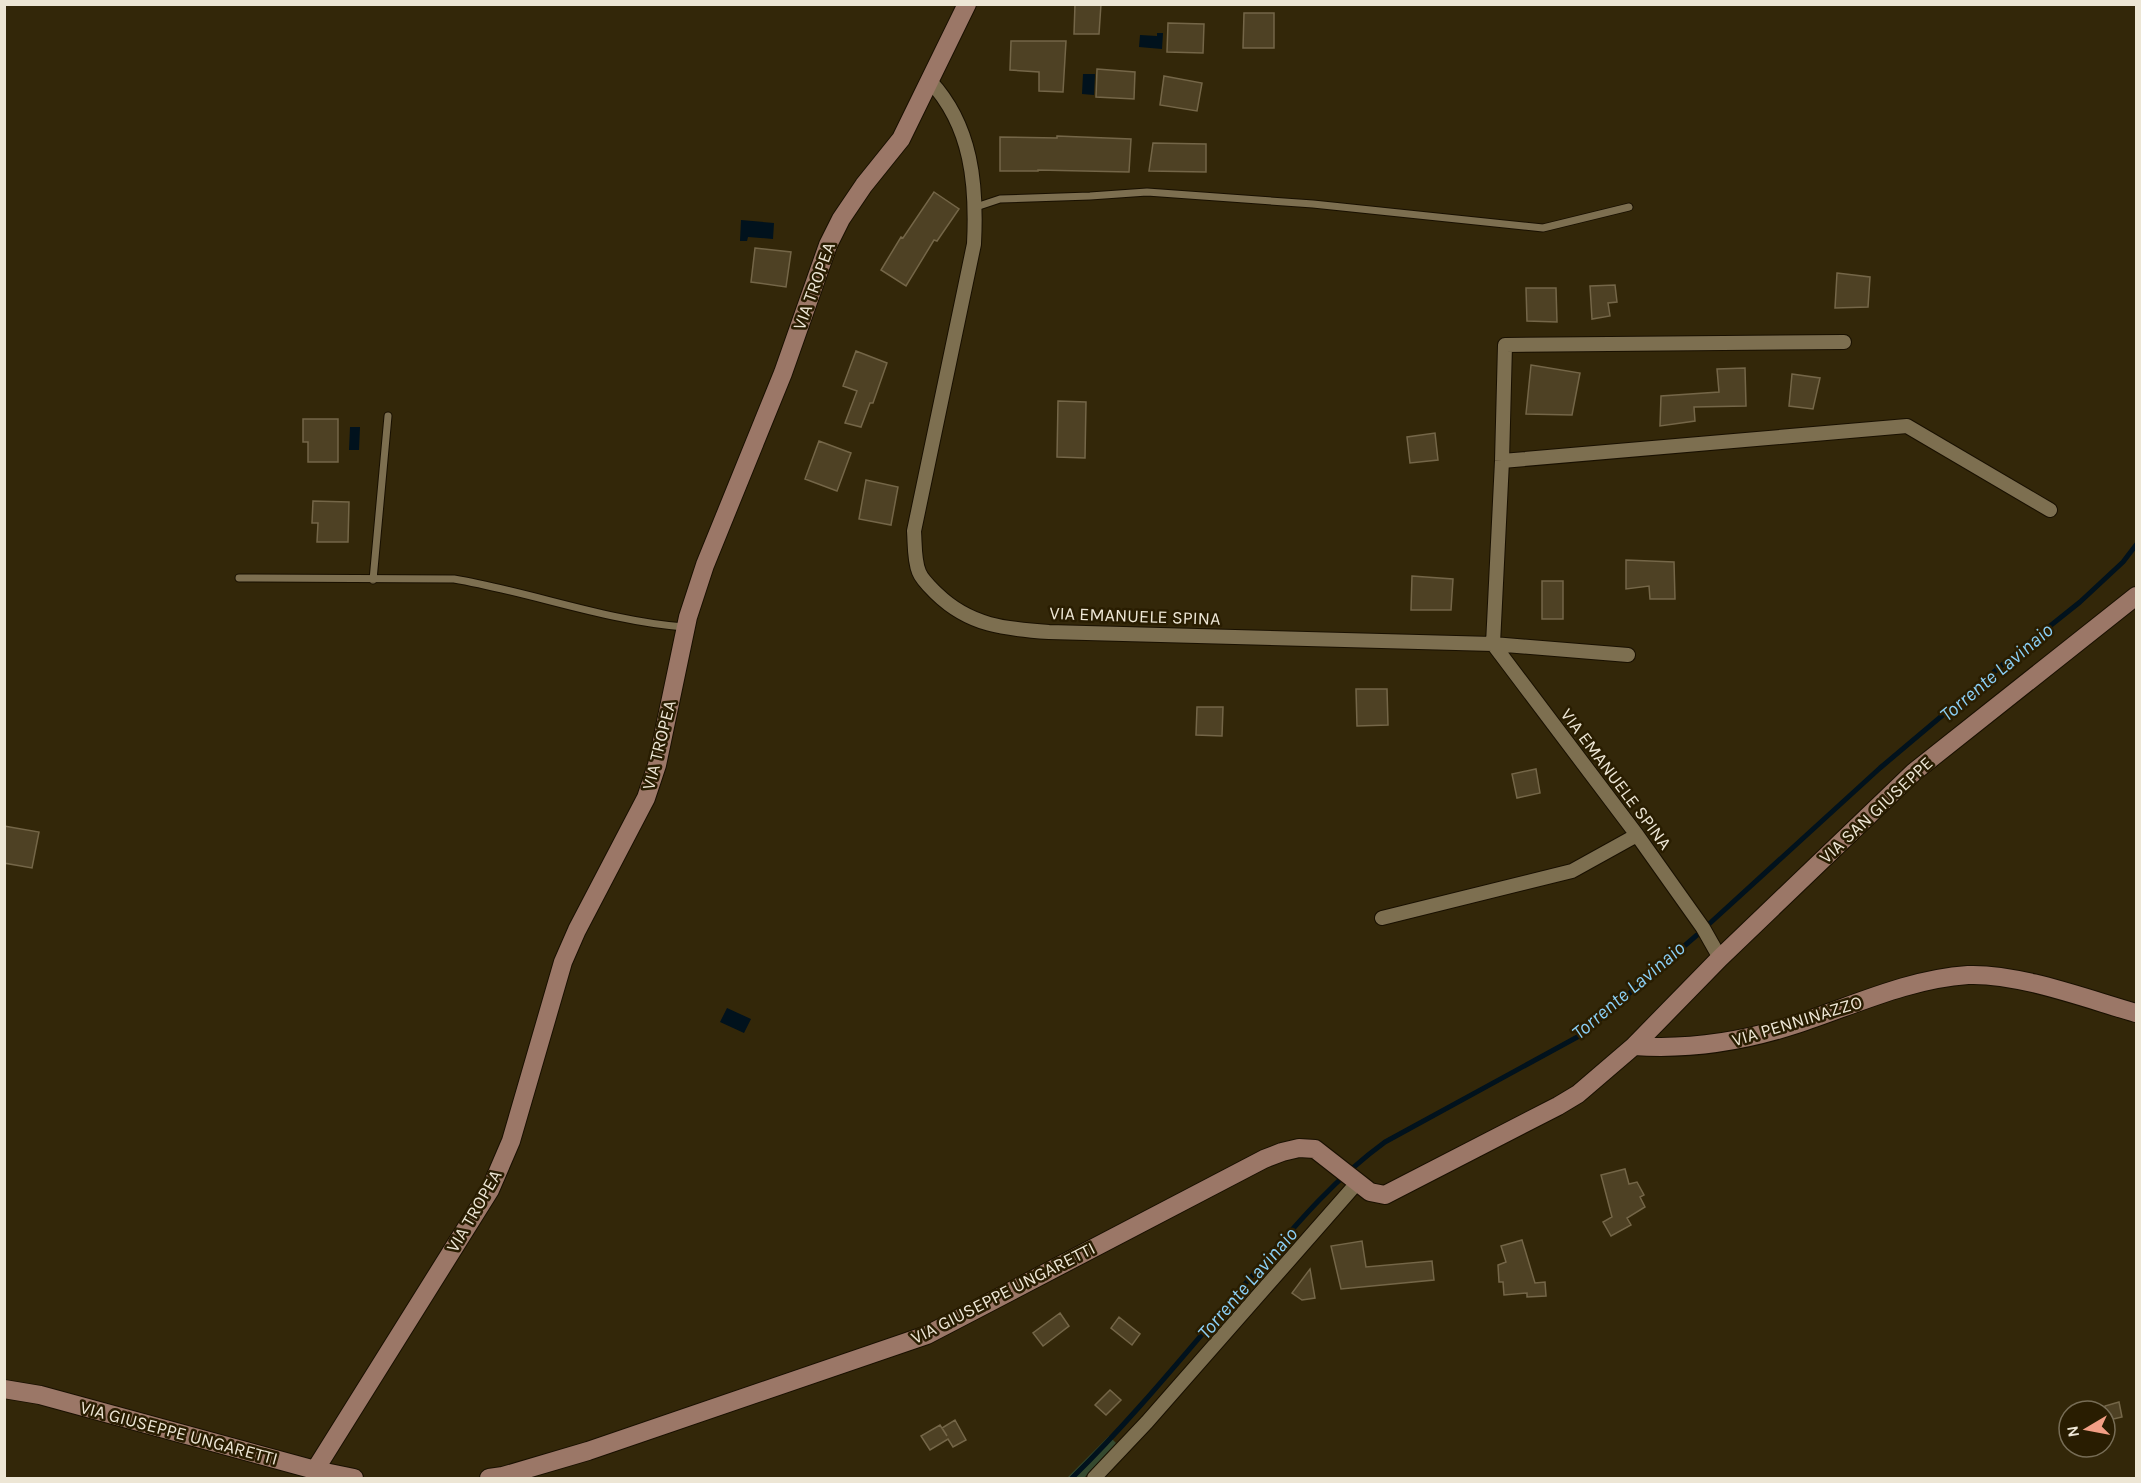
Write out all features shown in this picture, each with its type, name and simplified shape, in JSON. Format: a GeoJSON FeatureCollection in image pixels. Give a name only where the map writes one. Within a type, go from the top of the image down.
{"type":"FeatureCollection","features":[{"type":"Feature","properties":{"kind":"street","name":"VIA TROPEA"},"geometry":{"type":"LineString","coordinates":[[315,1470],[490,1190],[511,1142],[563,962],[577,930],[646,798],[657,765],[686,627],[705,565],[783,373],[828,245],[841,219],[864,185],[901,139],[967,4]]}},
{"type":"Feature","properties":{"kind":"street","name":"VIA EMANUELE SPINA"},"geometry":{"type":"LineString","coordinates":[[930,81],[941,93],[957,121],[970,156],[975,207],[974,244],[914,531],[919,573],[950,606],[972,619],[1007,629],[1493,644],[1637,835],[1703,928],[1720,958]]}},
{"type":"Feature","properties":{"kind":"street"},"geometry":{"type":"LineString","coordinates":[[1628,654],[1493,644],[1505,345],[1844,342]]}},
{"type":"Feature","properties":{"kind":"street"},"geometry":{"type":"LineString","coordinates":[[1502,461],[1907,426],[2050,510]]}},
{"type":"Feature","properties":{"kind":"street","name":"VIA SAN GIUSEPPE"},"geometry":{"type":"LineString","coordinates":[[1634,1046],[1720,958],[1914,772],[2136,596]]}},
{"type":"Feature","properties":{"kind":"street"},"geometry":{"type":"LineString","coordinates":[[1382,918],[1572,870],[1637,835]]}},
{"type":"Feature","properties":{"kind":"street","name":"VIA PENNINAZZO"},"geometry":{"type":"LineString","coordinates":[[1634,1046],[1722,1043],[1795,1025],[1918,984],[1969,975],[1997,976],[2033,984],[2136,1013]]}},
{"type":"Feature","properties":{"kind":"street"},"geometry":{"type":"LineString","coordinates":[[1094,1479],[1148,1422],[1355,1181],[1370,1192],[1384,1195],[1409,1184],[1578,1094],[1634,1046]]}},
{"type":"Feature","properties":{"kind":"street","name":"VIA GIUSEPPE UNGARETTI"},"geometry":{"type":"LineString","coordinates":[[489,1479],[588,1451],[927,1335],[1264,1159],[1282,1152],[1299,1148],[1315,1149],[1355,1181]]}},
{"type":"Feature","properties":{"kind":"street","name":"VIA GIUSEPPE UNGARETTI"},"geometry":{"type":"LineString","coordinates":[[4,1389],[40,1395],[354,1479]]}},
{"type":"Feature","properties":{"kind":"lane"},"geometry":{"type":"LineString","coordinates":[[975,207],[1000,199],[1146,192],[1313,204],[1543,228],[1629,207]]}},
{"type":"Feature","properties":{"kind":"lane"},"geometry":{"type":"LineString","coordinates":[[373,580],[388,416]]}},
{"type":"Feature","properties":{"kind":"lane"},"geometry":{"type":"LineString","coordinates":[[239,578],[454,579],[652,625],[686,627]]}},
{"type":"Feature","properties":{"kind":"green space"},"geometry":{"type":"Polygon","coordinates":[[[1109,1436],[1116,1443],[1084,1478],[1067,1478],[1109,1436]]]}},
{"type":"Feature","properties":{"kind":"water"},"geometry":{"type":"Polygon","coordinates":[[[1157,33],[1163,33],[1162,49],[1139,47],[1140,35],[1157,36],[1157,33]]]}},
{"type":"Feature","properties":{"kind":"water"},"geometry":{"type":"Polygon","coordinates":[[[1083,74],[1095,74],[1094,95],[1082,94],[1083,74]]]}},
{"type":"Feature","properties":{"kind":"water"},"geometry":{"type":"Polygon","coordinates":[[[741,220],[774,223],[773,239],[748,237],[747,241],[740,241],[741,220]]]}},
{"type":"Feature","properties":{"kind":"water"},"geometry":{"type":"Polygon","coordinates":[[[350,427],[360,427],[359,450],[349,450],[350,427]]]}},
{"type":"Feature","properties":{"kind":"water"},"geometry":{"type":"Polygon","coordinates":[[[727,1008],[751,1019],[744,1033],[720,1022],[727,1008]]]}},
{"type":"Feature","properties":{"kind":"building"},"geometry":{"type":"Polygon","coordinates":[[[1075,4],[1101,4],[1099,34],[1074,34],[1075,4]]]}},
{"type":"Feature","properties":{"kind":"building"},"geometry":{"type":"Polygon","coordinates":[[[1244,13],[1274,13],[1274,48],[1243,48],[1244,13]]]}},
{"type":"Feature","properties":{"kind":"building"},"geometry":{"type":"Polygon","coordinates":[[[1168,23],[1204,24],[1203,53],[1167,52],[1168,23]]]}},
{"type":"Feature","properties":{"kind":"building"},"geometry":{"type":"Polygon","coordinates":[[[1011,41],[1066,41],[1063,92],[1039,91],[1039,72],[1010,70],[1011,41]]]}},
{"type":"Feature","properties":{"kind":"building"},"geometry":{"type":"Polygon","coordinates":[[[1097,69],[1135,72],[1134,99],[1096,97],[1097,69]]]}},
{"type":"Feature","properties":{"kind":"building"},"geometry":{"type":"Polygon","coordinates":[[[1164,76],[1202,83],[1197,111],[1160,105],[1164,76]]]}},
{"type":"Feature","properties":{"kind":"building"},"geometry":{"type":"Polygon","coordinates":[[[1057,136],[1131,139],[1129,172],[1000,171],[1000,137],[1057,138],[1057,136]]]}},
{"type":"Feature","properties":{"kind":"building"},"geometry":{"type":"Polygon","coordinates":[[[1153,143],[1206,144],[1206,172],[1149,171],[1153,143]]]}},
{"type":"Feature","properties":{"kind":"building"},"geometry":{"type":"Polygon","coordinates":[[[934,192],[959,209],[937,241],[934,240],[906,286],[881,270],[901,237],[903,238],[934,192]]]}},
{"type":"Feature","properties":{"kind":"building"},"geometry":{"type":"Polygon","coordinates":[[[755,248],[791,252],[786,287],[751,282],[755,248]]]}},
{"type":"Feature","properties":{"kind":"building"},"geometry":{"type":"Polygon","coordinates":[[[1837,273],[1870,277],[1868,307],[1835,308],[1837,273]]]}},
{"type":"Feature","properties":{"kind":"building"},"geometry":{"type":"Polygon","coordinates":[[[1615,285],[1617,302],[1608,303],[1610,316],[1592,319],[1590,286],[1615,285]]]}},
{"type":"Feature","properties":{"kind":"building"},"geometry":{"type":"Polygon","coordinates":[[[1526,288],[1556,288],[1557,322],[1527,321],[1526,288]]]}},
{"type":"Feature","properties":{"kind":"building"},"geometry":{"type":"Polygon","coordinates":[[[856,351],[887,363],[873,403],[870,403],[861,427],[845,423],[857,391],[843,386],[856,351]]]}},
{"type":"Feature","properties":{"kind":"building"},"geometry":{"type":"Polygon","coordinates":[[[1531,365],[1580,373],[1572,415],[1526,414],[1531,365]]]}},
{"type":"Feature","properties":{"kind":"building"},"geometry":{"type":"Polygon","coordinates":[[[1745,368],[1746,406],[1694,407],[1695,421],[1660,426],[1661,396],[1719,392],[1717,369],[1745,368]]]}},
{"type":"Feature","properties":{"kind":"building"},"geometry":{"type":"Polygon","coordinates":[[[1792,374],[1820,378],[1813,409],[1789,406],[1792,374]]]}},
{"type":"Feature","properties":{"kind":"building"},"geometry":{"type":"Polygon","coordinates":[[[1058,401],[1086,402],[1085,458],[1057,457],[1058,401]]]}},
{"type":"Feature","properties":{"kind":"building"},"geometry":{"type":"Polygon","coordinates":[[[303,419],[338,419],[338,462],[308,462],[308,442],[303,442],[303,419]]]}},
{"type":"Feature","properties":{"kind":"building"},"geometry":{"type":"Polygon","coordinates":[[[1435,433],[1438,460],[1410,463],[1407,437],[1435,433]]]}},
{"type":"Feature","properties":{"kind":"building"},"geometry":{"type":"Polygon","coordinates":[[[819,441],[851,453],[837,491],[805,479],[819,441]]]}},
{"type":"Feature","properties":{"kind":"building"},"geometry":{"type":"Polygon","coordinates":[[[866,480],[898,487],[891,525],[859,519],[866,480]]]}},
{"type":"Feature","properties":{"kind":"building"},"geometry":{"type":"Polygon","coordinates":[[[313,501],[349,502],[348,542],[317,542],[318,523],[312,523],[313,501]]]}},
{"type":"Feature","properties":{"kind":"building"},"geometry":{"type":"Polygon","coordinates":[[[1626,560],[1674,562],[1675,599],[1650,599],[1649,586],[1626,589],[1626,560]]]}},
{"type":"Feature","properties":{"kind":"building"},"geometry":{"type":"Polygon","coordinates":[[[1412,576],[1453,579],[1451,610],[1411,610],[1412,576]]]}},
{"type":"Feature","properties":{"kind":"building"},"geometry":{"type":"Polygon","coordinates":[[[1542,581],[1563,581],[1563,619],[1542,619],[1542,581]]]}},
{"type":"Feature","properties":{"kind":"building"},"geometry":{"type":"Polygon","coordinates":[[[1356,689],[1387,689],[1388,725],[1357,726],[1356,689]]]}},
{"type":"Feature","properties":{"kind":"building"},"geometry":{"type":"Polygon","coordinates":[[[1197,707],[1223,707],[1222,736],[1196,735],[1197,707]]]}},
{"type":"Feature","properties":{"kind":"building"},"geometry":{"type":"Polygon","coordinates":[[[1536,769],[1540,793],[1517,798],[1512,774],[1536,769]]]}},
{"type":"Feature","properties":{"kind":"building"},"geometry":{"type":"Polygon","coordinates":[[[4,826],[39,832],[32,868],[4,863],[4,826]]]}},
{"type":"Feature","properties":{"kind":"building"},"geometry":{"type":"Polygon","coordinates":[[[1625,1169],[1629,1184],[1637,1182],[1644,1195],[1640,1197],[1645,1207],[1627,1218],[1631,1225],[1611,1236],[1603,1222],[1612,1217],[1601,1175],[1625,1169]]]}},
{"type":"Feature","properties":{"kind":"building"},"geometry":{"type":"Polygon","coordinates":[[[1522,1240],[1535,1283],[1545,1282],[1546,1296],[1527,1297],[1527,1293],[1504,1295],[1503,1282],[1499,1282],[1498,1265],[1506,1262],[1501,1246],[1522,1240]]]}},
{"type":"Feature","properties":{"kind":"building"},"geometry":{"type":"Polygon","coordinates":[[[1362,1241],[1366,1267],[1432,1261],[1434,1280],[1341,1289],[1331,1246],[1362,1241]]]}},
{"type":"Feature","properties":{"kind":"building"},"geometry":{"type":"Polygon","coordinates":[[[1310,1269],[1315,1298],[1302,1300],[1292,1293],[1310,1269]]]}},
{"type":"Feature","properties":{"kind":"building"},"geometry":{"type":"Polygon","coordinates":[[[1060,1313],[1069,1326],[1043,1346],[1033,1333],[1060,1313]]]}},
{"type":"Feature","properties":{"kind":"building"},"geometry":{"type":"Polygon","coordinates":[[[1119,1317],[1140,1334],[1132,1345],[1111,1328],[1119,1317]]]}},
{"type":"Feature","properties":{"kind":"building"},"geometry":{"type":"Polygon","coordinates":[[[1110,1390],[1121,1400],[1106,1415],[1095,1405],[1110,1390]]]}},
{"type":"Feature","properties":{"kind":"building"},"geometry":{"type":"Polygon","coordinates":[[[2119,1402],[2122,1417],[2117,1418],[2117,1403],[2119,1402]]]}},
{"type":"Feature","properties":{"kind":"building"},"geometry":{"type":"Polygon","coordinates":[[[955,1420],[966,1440],[953,1447],[948,1439],[930,1450],[921,1436],[940,1425],[947,1436],[942,1428],[955,1420]]]}},
{"type":"Feature","properties":{"kind":"waterway","name":"Torrente Lavinaio"},"geometry":{"type":"LineString","coordinates":[[1072,1478],[1139,1407],[1294,1227],[1365,1157],[1385,1142],[1581,1035],[1697,935],[1880,768],[2080,602],[2123,562],[2136,545]]}}]}
